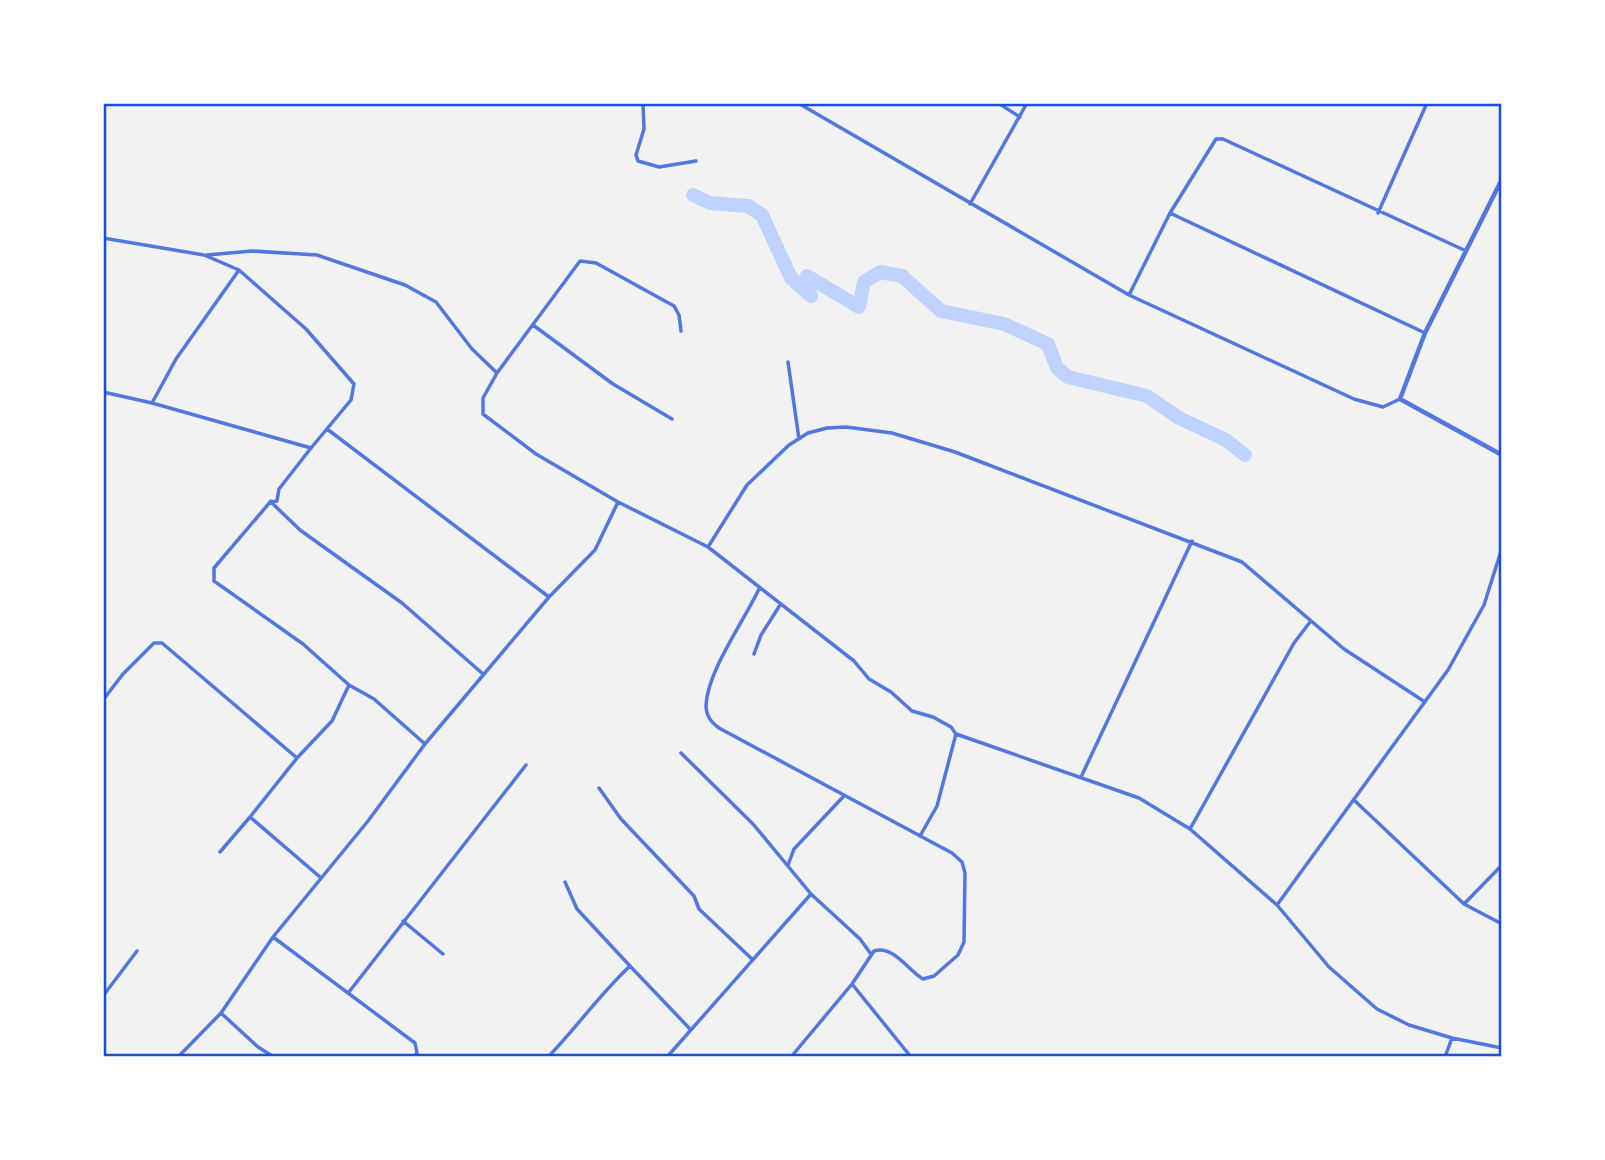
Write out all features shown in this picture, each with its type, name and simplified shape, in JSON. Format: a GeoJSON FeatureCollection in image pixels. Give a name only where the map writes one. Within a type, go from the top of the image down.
{"type":"FeatureCollection","features":[{"type":"Feature","properties":{"kind":"street"},"geometry":{"type":"LineString","coordinates":[[643,103],[644,129],[637,152],[638,161],[659,167],[675,167],[696,161]]}},
{"type":"Feature","properties":{"kind":"street"},"geometry":{"type":"LineString","coordinates":[[798,103],[1129,295],[1354,399],[1383,407],[1400,399],[1425,333],[1464,250],[1502,179]]}},
{"type":"Feature","properties":{"kind":"street"},"geometry":{"type":"LineString","coordinates":[[998,103],[1021,117]]}},
{"type":"Feature","properties":{"kind":"street"},"geometry":{"type":"LineString","coordinates":[[970,204],[1027,103]]}},
{"type":"Feature","properties":{"kind":"street"},"geometry":{"type":"LineString","coordinates":[[1378,213],[1427,103]]}},
{"type":"Feature","properties":{"kind":"street"},"geometry":{"type":"LineString","coordinates":[[1129,295],[1170,213],[1216,139],[1223,139],[1378,213],[1464,250]]}},
{"type":"Feature","properties":{"kind":"street"},"geometry":{"type":"LineString","coordinates":[[1170,213],[1425,333]]}},
{"type":"Feature","properties":{"kind":"street"},"geometry":{"type":"LineString","coordinates":[[103,238],[204,255],[239,270],[306,329],[355,384],[351,400],[214,568],[214,581],[303,644],[349,685],[374,699],[425,744]]}},
{"type":"Feature","properties":{"kind":"street"},"geometry":{"type":"LineString","coordinates":[[204,255],[252,251],[317,255],[405,285],[436,302],[472,349],[497,373]]}},
{"type":"Feature","properties":{"kind":"street"},"geometry":{"type":"LineString","coordinates":[[681,331],[679,315],[674,306],[584,259],[497,373],[483,398],[483,414],[536,454],[618,502],[708,547],[854,661],[869,680],[891,692],[912,711],[933,717],[951,727],[956,734],[990,743],[1020,758],[1082,775],[1139,798],[1190,829],[1278,905],[1329,967],[1377,1009],[1409,1024],[1452,1038],[1502,1048]]}},
{"type":"Feature","properties":{"kind":"street"},"geometry":{"type":"LineString","coordinates":[[152,404],[176,359],[239,270]]}},
{"type":"Feature","properties":{"kind":"street"},"geometry":{"type":"LineString","coordinates":[[533,326],[613,384],[672,419]]}},
{"type":"Feature","properties":{"kind":"street"},"geometry":{"type":"LineString","coordinates":[[788,362],[799,439]]}},
{"type":"Feature","properties":{"kind":"street"},"geometry":{"type":"LineString","coordinates":[[103,392],[311,448]]}},
{"type":"Feature","properties":{"kind":"street"},"geometry":{"type":"LineString","coordinates":[[1400,399],[1502,455]]}},
{"type":"Feature","properties":{"kind":"street"},"geometry":{"type":"LineString","coordinates":[[708,547],[747,485],[764,467],[799,439],[817,431],[846,427],[913,438],[1242,562],[1272,584],[1310,622],[1425,702]]}},
{"type":"Feature","properties":{"kind":"street"},"geometry":{"type":"LineString","coordinates":[[327,429],[549,597]]}},
{"type":"Feature","properties":{"kind":"street"},"geometry":{"type":"LineString","coordinates":[[276,494],[277,501],[271,502],[300,530],[402,603],[421,623],[484,674]]}},
{"type":"Feature","properties":{"kind":"street"},"geometry":{"type":"LineString","coordinates":[[178,1057],[220,1013],[273,937],[368,821],[425,744],[549,597],[595,550],[618,502]]}},
{"type":"Feature","properties":{"kind":"street"},"geometry":{"type":"LineString","coordinates":[[1082,775],[1192,541]]}},
{"type":"Feature","properties":{"kind":"street"},"geometry":{"type":"LineString","coordinates":[[1278,905],[1448,670],[1484,605],[1502,548]]}},
{"type":"Feature","properties":{"kind":"street"},"geometry":{"type":"LineString","coordinates":[[760,589],[710,686],[706,706],[709,719],[719,728],[920,836],[962,862],[964,942],[958,955],[929,979],[913,973],[884,949],[871,954],[852,984],[791,1057]]}},
{"type":"Feature","properties":{"kind":"street"},"geometry":{"type":"LineString","coordinates":[[754,654],[761,635],[780,604]]}},
{"type":"Feature","properties":{"kind":"street"},"geometry":{"type":"LineString","coordinates":[[1190,829],[1294,643],[1310,622]]}},
{"type":"Feature","properties":{"kind":"street"},"geometry":{"type":"LineString","coordinates":[[103,700],[141,655],[154,643],[162,643],[297,758]]}},
{"type":"Feature","properties":{"kind":"street"},"geometry":{"type":"LineString","coordinates":[[220,852],[297,758],[332,722],[349,685]]}},
{"type":"Feature","properties":{"kind":"street"},"geometry":{"type":"LineString","coordinates":[[920,836],[937,806],[956,734]]}},
{"type":"Feature","properties":{"kind":"street"},"geometry":{"type":"LineString","coordinates":[[681,753],[753,824],[811,894],[860,939],[871,954]]}},
{"type":"Feature","properties":{"kind":"street"},"geometry":{"type":"LineString","coordinates":[[349,992],[526,765]]}},
{"type":"Feature","properties":{"kind":"street"},"geometry":{"type":"LineString","coordinates":[[599,788],[621,819],[694,896],[699,909],[753,960]]}},
{"type":"Feature","properties":{"kind":"street"},"geometry":{"type":"LineString","coordinates":[[788,865],[794,849],[843,797]]}},
{"type":"Feature","properties":{"kind":"street"},"geometry":{"type":"LineString","coordinates":[[1355,801],[1464,904],[1502,924]]}},
{"type":"Feature","properties":{"kind":"street"},"geometry":{"type":"LineString","coordinates":[[250,817],[320,877]]}},
{"type":"Feature","properties":{"kind":"street"},"geometry":{"type":"LineString","coordinates":[[1464,904],[1502,865]]}},
{"type":"Feature","properties":{"kind":"street"},"geometry":{"type":"LineString","coordinates":[[565,882],[577,909],[691,1030]]}},
{"type":"Feature","properties":{"kind":"street"},"geometry":{"type":"LineString","coordinates":[[667,1057],[811,894]]}},
{"type":"Feature","properties":{"kind":"street"},"geometry":{"type":"LineString","coordinates":[[403,921],[443,954]]}},
{"type":"Feature","properties":{"kind":"street"},"geometry":{"type":"LineString","coordinates":[[273,937],[319,974],[349,992],[415,1043],[417,1053],[414,1057]]}},
{"type":"Feature","properties":{"kind":"street"},"geometry":{"type":"LineString","coordinates":[[103,996],[137,951]]}},
{"type":"Feature","properties":{"kind":"street"},"geometry":{"type":"LineString","coordinates":[[548,1057],[573,1032],[606,988],[630,966]]}},
{"type":"Feature","properties":{"kind":"street"},"geometry":{"type":"LineString","coordinates":[[852,984],[910,1056]]}},
{"type":"Feature","properties":{"kind":"street"},"geometry":{"type":"LineString","coordinates":[[220,1013],[258,1047],[274,1057]]}},
{"type":"Feature","properties":{"kind":"street"},"geometry":{"type":"LineString","coordinates":[[1446,1057],[1452,1038]]}},
{"type":"Feature","properties":{"kind":"waterway"},"geometry":{"type":"LineString","coordinates":[[693,195],[710,203],[748,206],[762,215],[791,278],[811,296],[807,276],[859,307],[864,282],[880,272],[902,276],[941,311],[1004,324],[1048,344],[1057,368],[1068,377],[1147,396],[1179,418],[1226,440],[1245,455]]}}]}
